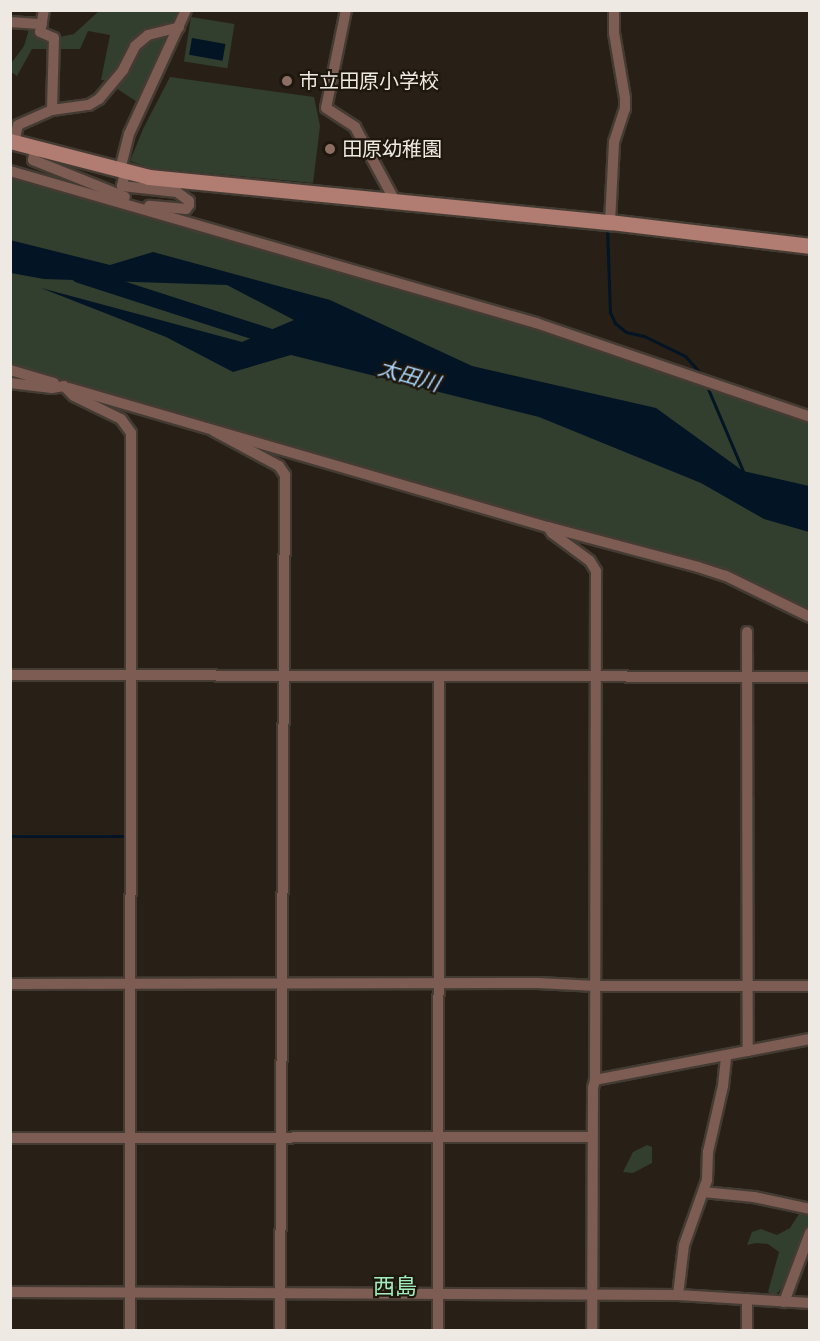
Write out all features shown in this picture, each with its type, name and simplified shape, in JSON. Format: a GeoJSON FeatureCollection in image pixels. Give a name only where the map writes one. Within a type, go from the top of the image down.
{"type":"FeatureCollection","features":[{"type":"Feature","properties":{"kind":"street"},"geometry":{"type":"LineString","coordinates":[[44,10],[40,32],[54,38],[51,110]]}},
{"type":"Feature","properties":{"kind":"street"},"geometry":{"type":"LineString","coordinates":[[35,148],[33,160],[131,200],[143,208],[151,206],[186,209],[189,201],[177,192],[122,186],[129,134],[186,10]]}},
{"type":"Feature","properties":{"kind":"street"},"geometry":{"type":"LineString","coordinates":[[346,10],[326,108],[355,127],[395,201]]}},
{"type":"Feature","properties":{"kind":"street"},"geometry":{"type":"LineString","coordinates":[[610,222],[614,142],[625,109],[614,33],[614,10]]}},
{"type":"Feature","properties":{"kind":"street"},"geometry":{"type":"LineString","coordinates":[[10,22],[42,24]]}},
{"type":"Feature","properties":{"kind":"street"},"geometry":{"type":"LineString","coordinates":[[178,27],[148,35],[135,46],[123,70],[99,99],[89,105],[51,110],[18,125],[12,142],[149,177],[610,222],[810,246]]}},
{"type":"Feature","properties":{"kind":"street"},"geometry":{"type":"LineString","coordinates":[[10,171],[536,323],[810,417]]}},
{"type":"Feature","properties":{"kind":"street"},"geometry":{"type":"LineString","coordinates":[[10,370],[548,527],[698,567],[726,576],[810,617]]}},
{"type":"Feature","properties":{"kind":"street"},"geometry":{"type":"LineString","coordinates":[[10,383],[52,388],[64,386]]}},
{"type":"Feature","properties":{"kind":"street"},"geometry":{"type":"LineString","coordinates":[[64,386],[74,396],[121,419],[131,433],[133,676],[129,983],[130,1330]]}},
{"type":"Feature","properties":{"kind":"street"},"geometry":{"type":"LineString","coordinates":[[214,431],[279,466],[285,475],[280,1330]]}},
{"type":"Feature","properties":{"kind":"street"},"geometry":{"type":"LineString","coordinates":[[548,527],[552,534],[591,561],[596,571],[596,986],[592,1137],[592,1330]]}},
{"type":"Feature","properties":{"kind":"street"},"geometry":{"type":"LineString","coordinates":[[747,632],[748,1051]]}},
{"type":"Feature","properties":{"kind":"street"},"geometry":{"type":"LineString","coordinates":[[10,675],[283,677],[595,674],[746,679],[810,677]]}},
{"type":"Feature","properties":{"kind":"street"},"geometry":{"type":"LineString","coordinates":[[438,1330],[439,676]]}},
{"type":"Feature","properties":{"kind":"street"},"geometry":{"type":"LineString","coordinates":[[10,984],[437,985],[538,983],[596,986],[810,986]]}},
{"type":"Feature","properties":{"kind":"street"},"geometry":{"type":"LineString","coordinates":[[595,1080],[810,1039]]}},
{"type":"Feature","properties":{"kind":"street"},"geometry":{"type":"LineString","coordinates":[[678,1295],[684,1245],[707,1180],[708,1152],[723,1086],[726,1055]]}},
{"type":"Feature","properties":{"kind":"street"},"geometry":{"type":"LineString","coordinates":[[10,1138],[592,1137]]}},
{"type":"Feature","properties":{"kind":"street"},"geometry":{"type":"LineString","coordinates":[[703,1192],[754,1197],[810,1209]]}},
{"type":"Feature","properties":{"kind":"street"},"geometry":{"type":"LineString","coordinates":[[784,1302],[810,1233]]}},
{"type":"Feature","properties":{"kind":"street"},"geometry":{"type":"LineString","coordinates":[[10,1292],[678,1295],[810,1303]]}},
{"type":"Feature","properties":{"kind":"street"},"geometry":{"type":"LineString","coordinates":[[747,1299],[747,1330]]}},
{"type":"Feature","properties":{"kind":"green space"},"geometry":{"type":"Polygon","coordinates":[[[99,11],[178,11],[175,21],[148,37],[170,33],[140,104],[110,84],[112,81],[101,80],[110,35],[88,31],[80,49],[32,49],[17,76],[11,72],[10,65],[24,46],[30,26],[54,38],[74,34],[99,11]]]}},
{"type":"Feature","properties":{"kind":"green space"},"geometry":{"type":"Polygon","coordinates":[[[191,17],[234,24],[227,68],[184,61],[191,17]]]}},
{"type":"Feature","properties":{"kind":"green space"},"geometry":{"type":"Polygon","coordinates":[[[170,77],[314,97],[320,126],[313,183],[150,168],[130,161],[143,129],[170,77]]]}},
{"type":"Feature","properties":{"kind":"green space"},"geometry":{"type":"Polygon","coordinates":[[[10,171],[646,359],[809,417],[809,610],[713,569],[11,368],[10,171]]]}},
{"type":"Feature","properties":{"kind":"green space"},"geometry":{"type":"Polygon","coordinates":[[[647,1145],[652,1147],[652,1163],[633,1173],[623,1172],[633,1152],[647,1145]]]}},
{"type":"Feature","properties":{"kind":"green space"},"geometry":{"type":"Polygon","coordinates":[[[799,1214],[809,1214],[809,1254],[775,1296],[768,1292],[779,1252],[768,1244],[747,1245],[752,1232],[761,1229],[777,1235],[790,1228],[799,1214]]]}},
{"type":"Feature","properties":{"kind":"water"},"geometry":{"type":"Polygon","coordinates":[[[192,38],[225,44],[223,61],[189,55],[192,38]]]}},
{"type":"Feature","properties":{"kind":"water"},"geometry":{"type":"Polygon","coordinates":[[[10,240],[110,265],[153,252],[330,300],[472,366],[656,408],[743,471],[809,486],[809,532],[764,519],[701,483],[539,417],[291,355],[233,372],[166,337],[41,288],[242,342],[294,320],[227,285],[44,279],[11,273],[10,240]]]}},
{"type":"Feature","properties":{"kind":"waterway"},"geometry":{"type":"LineString","coordinates":[[607,227],[610,312],[615,323],[626,332],[644,336],[685,356],[702,375]]}},
{"type":"Feature","properties":{"kind":"waterway","name":"太田川"},"geometry":{"type":"LineString","coordinates":[[79,275],[283,341]]}},
{"type":"Feature","properties":{"kind":"waterway"},"geometry":{"type":"LineString","coordinates":[[706,384],[743,471]]}},
{"type":"Feature","properties":{"kind":"waterway"},"geometry":{"type":"LineString","coordinates":[[10,836],[124,836]]}},
{"type":"Feature","properties":{"kind":"place","name":"市立田原小学校"},"geometry":{"type":"Point","coordinates":[287,81]}},
{"type":"Feature","properties":{"kind":"place","name":"田原幼稚園"},"geometry":{"type":"Point","coordinates":[330,149]}},
{"type":"Feature","properties":{"kind":"district","name":"西島"},"geometry":{"type":"Point","coordinates":[395,1288]}}]}
